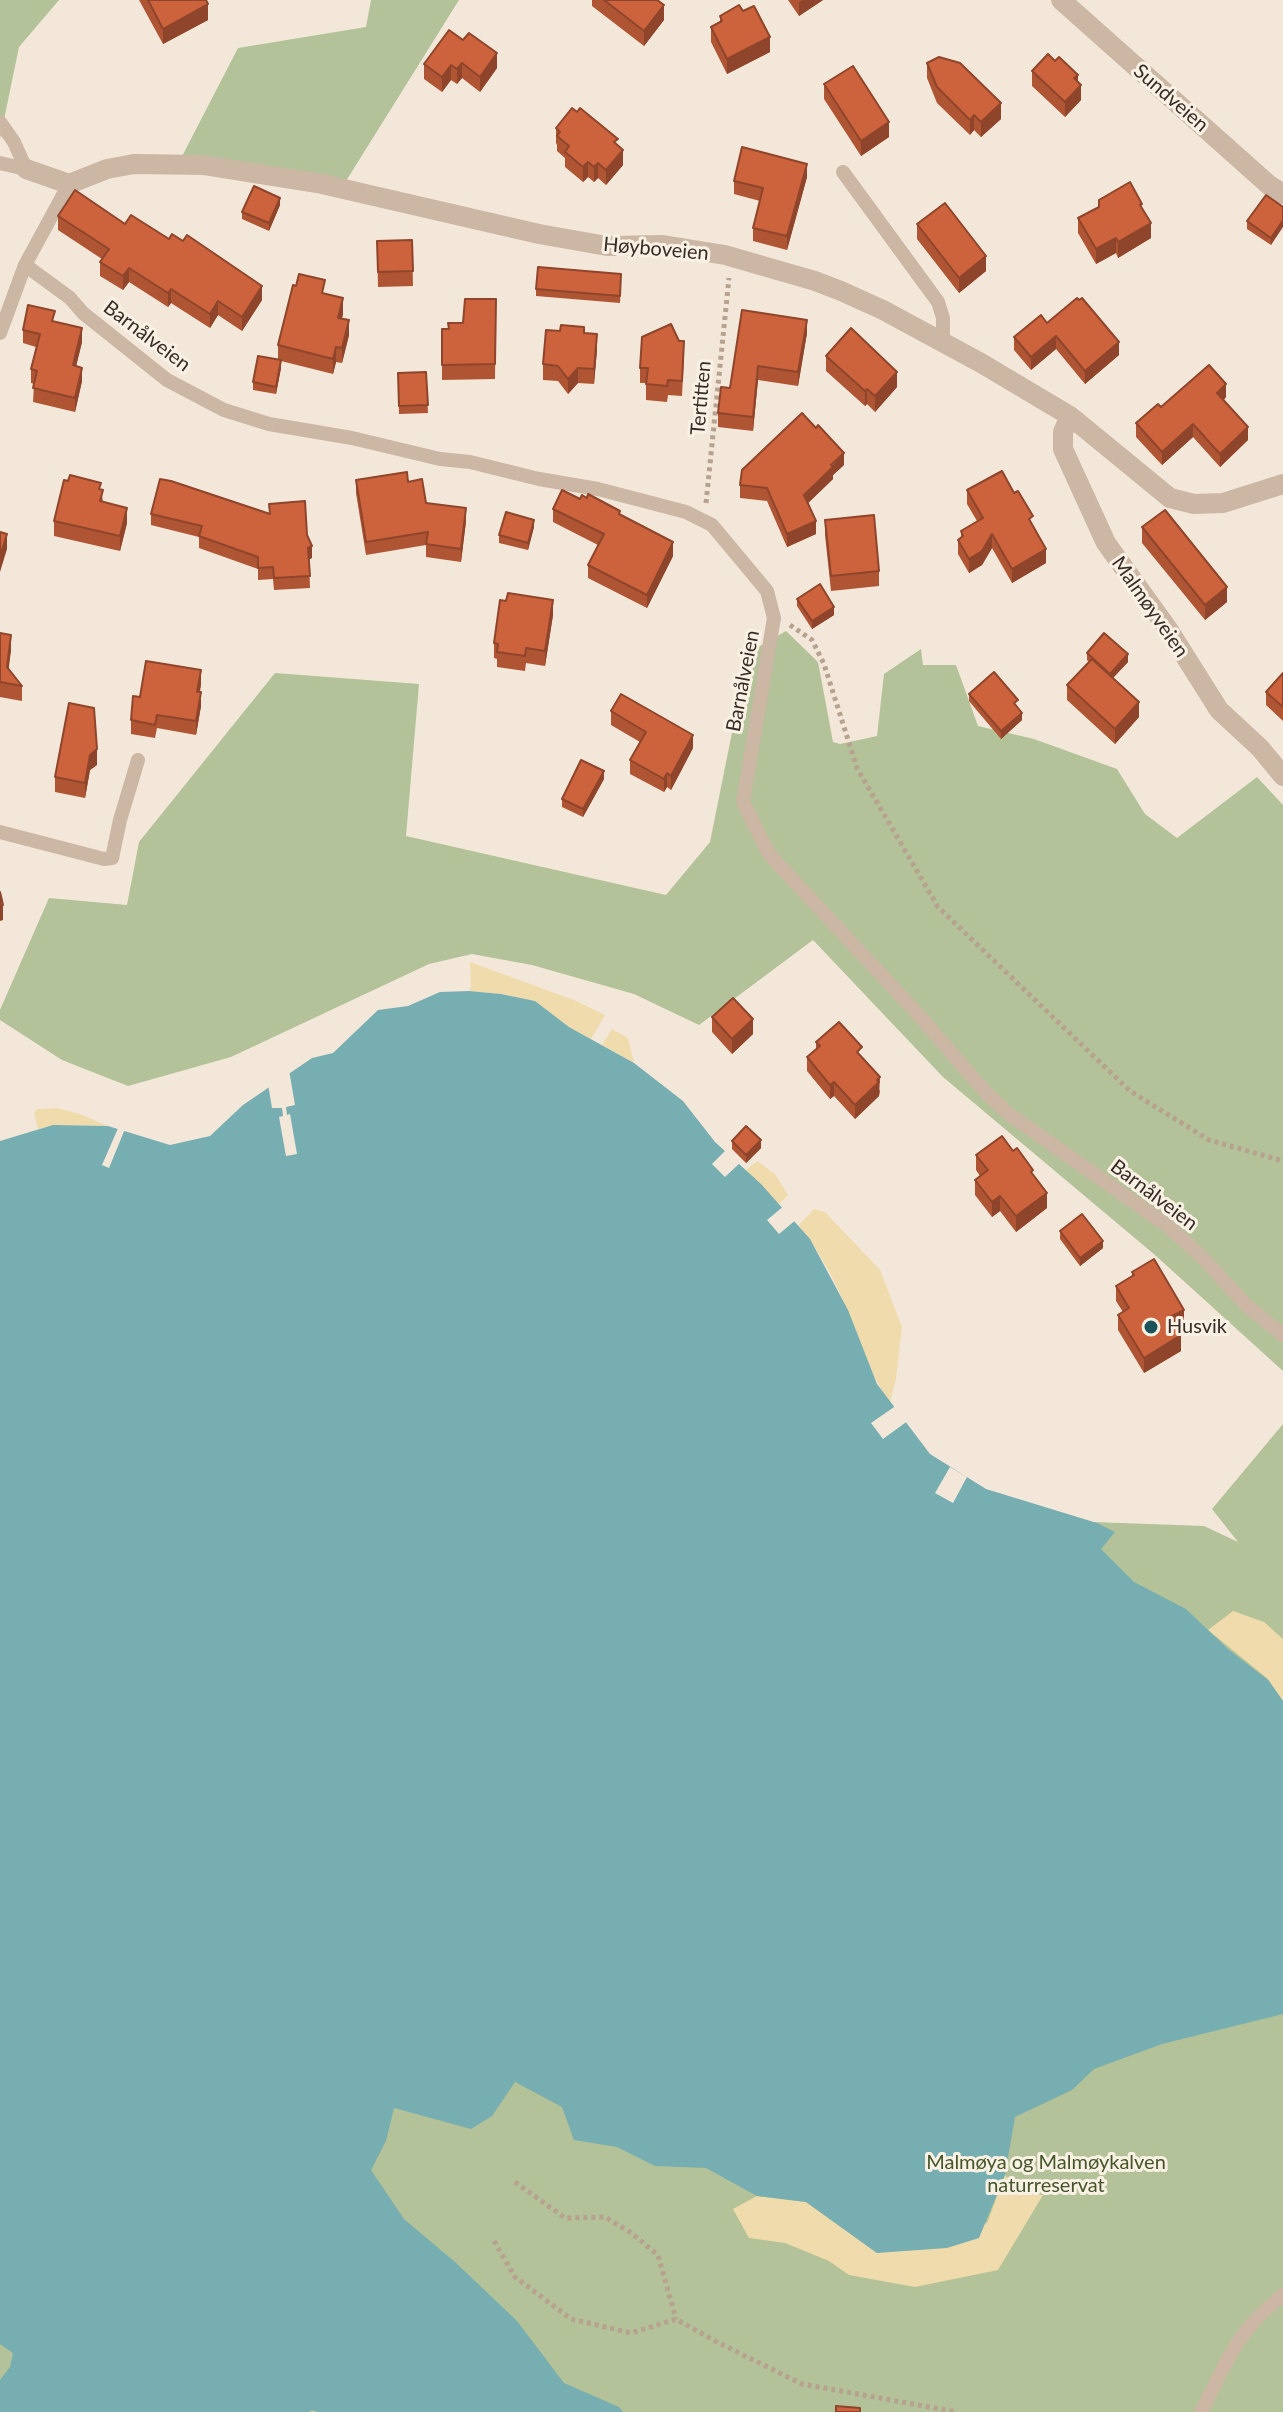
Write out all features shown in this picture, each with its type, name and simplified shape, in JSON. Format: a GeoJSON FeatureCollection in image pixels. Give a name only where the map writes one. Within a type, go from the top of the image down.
{"type":"FeatureCollection","features":[{"type":"Feature","properties":{"kind":"street","name":"Sundveien"},"geometry":{"type":"LineString","coordinates":[[1061,0],[1269,185],[1283,194]]}},
{"type":"Feature","properties":{"kind":"street","name":"Høyboveien"},"geometry":{"type":"LineString","coordinates":[[69,184],[107,169],[134,164],[203,165],[322,184],[524,231],[607,246],[663,245],[695,249],[815,281],[883,310],[1070,416],[1170,498],[1194,504],[1223,503],[1283,484]]}},
{"type":"Feature","properties":{"kind":"street"},"geometry":{"type":"LineString","coordinates":[[26,169],[69,184]]}},
{"type":"Feature","properties":{"kind":"street","name":"Malmøyveien"},"geometry":{"type":"LineString","coordinates":[[1070,416],[1063,432],[1063,449],[1106,543],[1168,629],[1219,710],[1260,748],[1283,776]]}},
{"type":"Feature","properties":{"kind":"lane"},"geometry":{"type":"LineString","coordinates":[[0,122],[14,142],[26,169]]}},
{"type":"Feature","properties":{"kind":"lane"},"geometry":{"type":"LineString","coordinates":[[0,163],[26,169]]}},
{"type":"Feature","properties":{"kind":"lane"},"geometry":{"type":"LineString","coordinates":[[843,172],[938,302],[943,318],[943,343]]}},
{"type":"Feature","properties":{"kind":"lane"},"geometry":{"type":"LineString","coordinates":[[0,333],[25,265],[69,184]]}},
{"type":"Feature","properties":{"kind":"lane","name":"Barnålveien"},"geometry":{"type":"LineString","coordinates":[[25,265],[167,380],[224,410],[269,424],[598,489],[686,512],[712,525],[767,591],[774,618],[743,802],[768,852],[994,1100],[1027,1127],[1169,1227],[1202,1257],[1246,1305],[1283,1335]]}},
{"type":"Feature","properties":{"kind":"lane"},"geometry":{"type":"LineString","coordinates":[[0,832],[48,846],[104,859],[112,858],[138,760]]}},
{"type":"Feature","properties":{"kind":"lane"},"geometry":{"type":"LineString","coordinates":[[1201,2412],[1242,2334],[1261,2312],[1283,2295]]}},
{"type":"Feature","properties":{"kind":"path","name":"Tertitten"},"geometry":{"type":"LineString","coordinates":[[704,521],[729,277]]}},
{"type":"Feature","properties":{"kind":"path"},"geometry":{"type":"LineString","coordinates":[[774,618],[781,619],[812,640],[824,664],[857,768],[938,907],[1130,1091],[1209,1140],[1283,1161]]}},
{"type":"Feature","properties":{"kind":"path"},"geometry":{"type":"LineString","coordinates":[[515,2182],[565,2218],[605,2217],[658,2255],[676,2319]]}},
{"type":"Feature","properties":{"kind":"path"},"geometry":{"type":"LineString","coordinates":[[494,2241],[515,2277],[571,2319],[631,2333],[676,2319],[802,2384],[957,2412]]}},
{"type":"Feature","properties":{"kind":"green space"},"geometry":{"type":"Polygon","coordinates":[[[0,0],[59,0],[19,47],[0,139],[0,0]]]}},
{"type":"Feature","properties":{"kind":"green space"},"geometry":{"type":"Polygon","coordinates":[[[371,0],[459,0],[341,189],[177,166],[238,48],[366,27],[371,0]]]}},
{"type":"Feature","properties":{"kind":"green space"},"geometry":{"type":"Polygon","coordinates":[[[786,631],[818,662],[833,742],[840,744],[877,736],[884,674],[921,649],[923,665],[956,665],[978,726],[1034,739],[1117,769],[1145,814],[1177,838],[1257,777],[1283,805],[1283,1371],[1155,1255],[943,1077],[813,940],[699,1025],[634,994],[532,965],[472,954],[429,964],[231,1057],[128,1086],[62,1060],[0,1020],[0,1010],[49,898],[127,905],[139,842],[275,673],[419,684],[406,836],[666,895],[710,842],[748,653],[786,631]]]}},
{"type":"Feature","properties":{"kind":"green space","name":"Malmøya og Malmøykalven naturreservat"},"geometry":{"type":"Polygon","coordinates":[[[1283,1424],[1283,2412],[0,2412],[0,2162],[1093,1522],[1204,1526],[1238,1542],[1212,1509],[1283,1424]]]}},
{"type":"Feature","properties":{"kind":"sand"},"geometry":{"type":"Polygon","coordinates":[[[470,962],[574,1000],[605,1015],[591,1039],[569,1027],[535,1001],[469,991],[470,962]]]}},
{"type":"Feature","properties":{"kind":"sand"},"geometry":{"type":"Polygon","coordinates":[[[612,1029],[628,1038],[634,1063],[602,1045],[612,1029]]]}},
{"type":"Feature","properties":{"kind":"sand"},"geometry":{"type":"Polygon","coordinates":[[[57,1108],[108,1126],[53,1125],[38,1129],[34,1113],[37,1109],[57,1108]]]}},
{"type":"Feature","properties":{"kind":"sand"},"geometry":{"type":"Polygon","coordinates":[[[757,1161],[775,1174],[788,1195],[779,1204],[746,1170],[757,1161]]]}},
{"type":"Feature","properties":{"kind":"sand"},"geometry":{"type":"Polygon","coordinates":[[[814,1209],[825,1212],[880,1270],[902,1327],[890,1402],[871,1370],[832,1278],[798,1226],[814,1209]]]}},
{"type":"Feature","properties":{"kind":"sand"},"geometry":{"type":"Polygon","coordinates":[[[1233,1611],[1264,1622],[1283,1639],[1283,1701],[1268,1679],[1208,1630],[1233,1611]]]}},
{"type":"Feature","properties":{"kind":"sand"},"geometry":{"type":"Polygon","coordinates":[[[1005,2175],[1023,2193],[1043,2195],[998,2270],[915,2287],[849,2275],[829,2261],[785,2243],[749,2238],[733,2209],[757,2196],[806,2202],[877,2253],[987,2223],[1005,2175]]]}},
{"type":"Feature","properties":{"kind":"water"},"geometry":{"type":"Polygon","coordinates":[[[469,991],[535,1001],[569,1027],[634,1063],[683,1101],[715,1142],[761,1184],[810,1239],[848,1310],[877,1384],[930,1454],[986,1489],[1097,1523],[1115,1532],[1101,1549],[1134,1582],[1186,1609],[1228,1649],[1268,1680],[1283,1701],[1283,2014],[1162,2044],[1094,2069],[1072,2090],[1015,2117],[1005,2175],[979,2238],[947,2248],[877,2253],[806,2202],[757,2196],[706,2168],[655,2166],[617,2147],[574,2140],[562,2107],[515,2082],[492,2116],[471,2129],[394,2108],[386,2141],[371,2170],[404,2219],[517,2321],[564,2383],[619,2407],[623,2412],[0,2412],[0,2380],[10,2367],[13,2353],[0,2344],[0,1141],[53,1125],[108,1126],[170,1145],[210,1136],[243,1105],[312,1058],[333,1053],[378,1010],[408,1006],[440,992],[469,991]]]}},
{"type":"Feature","properties":{"kind":"pier"},"geometry":{"type":"Polygon","coordinates":[[[289,1070],[295,1105],[286,1107],[297,1154],[286,1156],[279,1117],[283,1116],[282,1108],[272,1108],[268,1084],[289,1070]]]}},
{"type":"Feature","properties":{"kind":"pier"},"geometry":{"type":"Polygon","coordinates":[[[119,1126],[125,1129],[109,1168],[102,1165],[119,1126]]]}},
{"type":"Feature","properties":{"kind":"pier"},"geometry":{"type":"Polygon","coordinates":[[[728,1148],[742,1161],[725,1177],[712,1164],[728,1148]]]}},
{"type":"Feature","properties":{"kind":"pier"},"geometry":{"type":"Polygon","coordinates":[[[785,1205],[797,1219],[779,1234],[767,1220],[785,1205]]]}},
{"type":"Feature","properties":{"kind":"pier"},"geometry":{"type":"Polygon","coordinates":[[[897,1405],[909,1420],[883,1439],[871,1423],[897,1405]]]}},
{"type":"Feature","properties":{"kind":"pier"},"geometry":{"type":"Polygon","coordinates":[[[950,1467],[967,1477],[953,1503],[935,1493],[950,1467]]]}},
{"type":"Feature","properties":{"kind":"building"},"geometry":{"type":"Polygon","coordinates":[[[148,0],[206,0],[208,4],[163,29],[148,0]]]}},
{"type":"Feature","properties":{"kind":"building"},"geometry":{"type":"Polygon","coordinates":[[[604,0],[657,0],[664,5],[644,31],[604,0]]]}},
{"type":"Feature","properties":{"kind":"building"},"geometry":{"type":"Polygon","coordinates":[[[739,5],[743,11],[754,6],[770,37],[727,59],[711,27],[722,21],[720,16],[739,5]]]}},
{"type":"Feature","properties":{"kind":"building"},"geometry":{"type":"Polygon","coordinates":[[[449,30],[463,40],[469,33],[497,53],[480,77],[462,63],[457,69],[451,65],[442,77],[424,64],[449,30]]]}},
{"type":"Feature","properties":{"kind":"building"},"geometry":{"type":"Polygon","coordinates":[[[1048,54],[1055,61],[1059,57],[1078,75],[1074,78],[1081,85],[1065,102],[1032,71],[1048,54]]]}},
{"type":"Feature","properties":{"kind":"building"},"geometry":{"type":"Polygon","coordinates":[[[939,57],[960,63],[1001,103],[981,122],[974,115],[970,120],[937,87],[927,63],[939,57]]]}},
{"type":"Feature","properties":{"kind":"building"},"geometry":{"type":"Polygon","coordinates":[[[853,66],[889,122],[861,141],[824,84],[853,66]]]}},
{"type":"Feature","properties":{"kind":"building"},"geometry":{"type":"Polygon","coordinates":[[[572,108],[577,112],[580,108],[618,139],[614,142],[623,150],[606,170],[598,163],[594,167],[588,162],[583,167],[565,152],[569,146],[557,136],[560,132],[556,128],[572,108]]]}},
{"type":"Feature","properties":{"kind":"building"},"geometry":{"type":"Polygon","coordinates":[[[742,147],[807,164],[787,236],[753,228],[763,188],[734,181],[742,147]]]}},
{"type":"Feature","properties":{"kind":"building"},"geometry":{"type":"Polygon","coordinates":[[[1130,182],[1151,223],[1118,242],[1116,238],[1096,249],[1078,218],[1099,207],[1099,200],[1130,182]]]}},
{"type":"Feature","properties":{"kind":"building"},"geometry":{"type":"Polygon","coordinates":[[[254,186],[280,198],[269,223],[242,212],[254,186]]]}},
{"type":"Feature","properties":{"kind":"building"},"geometry":{"type":"Polygon","coordinates":[[[75,190],[125,224],[131,215],[169,239],[172,234],[183,241],[187,235],[262,286],[242,317],[218,301],[210,314],[171,289],[168,293],[129,268],[123,276],[100,262],[109,249],[58,216],[75,190]]]}},
{"type":"Feature","properties":{"kind":"building"},"geometry":{"type":"Polygon","coordinates":[[[1266,195],[1283,207],[1283,220],[1271,238],[1247,221],[1266,195]]]}},
{"type":"Feature","properties":{"kind":"building"},"geometry":{"type":"Polygon","coordinates":[[[945,203],[986,256],[959,278],[917,224],[945,203]]]}},
{"type":"Feature","properties":{"kind":"building"},"geometry":{"type":"Polygon","coordinates":[[[412,240],[413,271],[378,272],[377,241],[412,240]]]}},
{"type":"Feature","properties":{"kind":"building"},"geometry":{"type":"Polygon","coordinates":[[[538,267],[621,274],[620,296],[536,289],[538,267]]]}},
{"type":"Feature","properties":{"kind":"building"},"geometry":{"type":"Polygon","coordinates":[[[299,274],[325,280],[322,293],[343,298],[338,318],[349,320],[342,348],[336,347],[333,359],[278,345],[293,285],[296,286],[299,274]]]}},
{"type":"Feature","properties":{"kind":"building"},"geometry":{"type":"Polygon","coordinates":[[[1077,298],[1082,298],[1119,342],[1085,371],[1056,336],[1031,357],[1014,337],[1041,315],[1047,323],[1077,298]]]}},
{"type":"Feature","properties":{"kind":"building"},"geometry":{"type":"Polygon","coordinates":[[[465,299],[496,299],[495,364],[442,365],[442,329],[449,329],[448,323],[463,323],[465,299]]]}},
{"type":"Feature","properties":{"kind":"building"},"geometry":{"type":"Polygon","coordinates":[[[28,305],[55,311],[52,321],[82,328],[73,365],[82,368],[75,398],[33,388],[37,371],[31,369],[40,334],[23,330],[28,305]]]}},
{"type":"Feature","properties":{"kind":"building"},"geometry":{"type":"Polygon","coordinates":[[[742,310],[807,320],[798,372],[758,366],[753,417],[718,413],[721,387],[730,388],[742,310]]]}},
{"type":"Feature","properties":{"kind":"building"},"geometry":{"type":"Polygon","coordinates":[[[671,324],[679,341],[684,341],[682,381],[668,380],[667,386],[646,384],[648,368],[640,368],[642,337],[671,324]]]}},
{"type":"Feature","properties":{"kind":"building"},"geometry":{"type":"Polygon","coordinates":[[[561,325],[584,327],[584,333],[597,334],[594,369],[578,368],[568,379],[558,366],[543,364],[546,330],[560,331],[561,325]]]}},
{"type":"Feature","properties":{"kind":"building"},"geometry":{"type":"Polygon","coordinates":[[[851,328],[897,372],[875,396],[867,389],[865,391],[826,356],[851,328]]]}},
{"type":"Feature","properties":{"kind":"building"},"geometry":{"type":"Polygon","coordinates":[[[258,356],[281,360],[276,387],[253,382],[258,356]]]}},
{"type":"Feature","properties":{"kind":"building"},"geometry":{"type":"Polygon","coordinates":[[[1209,365],[1226,384],[1217,393],[1248,427],[1220,454],[1193,424],[1162,452],[1136,423],[1158,404],[1161,407],[1209,365]]]}},
{"type":"Feature","properties":{"kind":"building"},"geometry":{"type":"Polygon","coordinates":[[[426,372],[428,405],[399,406],[398,373],[426,372]]]}},
{"type":"Feature","properties":{"kind":"building"},"geometry":{"type":"Polygon","coordinates":[[[802,413],[844,453],[804,495],[816,521],[787,534],[767,488],[740,485],[742,470],[802,413]]]}},
{"type":"Feature","properties":{"kind":"building"},"geometry":{"type":"Polygon","coordinates":[[[1002,471],[1014,493],[1018,491],[1033,516],[1029,519],[1046,549],[1012,569],[992,534],[982,551],[969,559],[958,540],[963,536],[961,531],[983,518],[967,490],[1002,471]]]}},
{"type":"Feature","properties":{"kind":"building"},"geometry":{"type":"Polygon","coordinates":[[[407,472],[408,482],[422,479],[426,503],[466,508],[461,549],[426,544],[428,532],[366,542],[356,480],[407,472]]]}},
{"type":"Feature","properties":{"kind":"building"},"geometry":{"type":"Polygon","coordinates":[[[70,475],[101,483],[100,501],[127,508],[120,536],[54,521],[64,480],[68,481],[70,475]]]}},
{"type":"Feature","properties":{"kind":"building"},"geometry":{"type":"Polygon","coordinates":[[[160,479],[270,514],[269,504],[305,501],[307,535],[312,546],[308,548],[310,576],[274,578],[273,567],[258,568],[258,557],[199,536],[202,526],[151,514],[160,479]]]}},
{"type":"Feature","properties":{"kind":"building"},"geometry":{"type":"Polygon","coordinates":[[[562,490],[580,499],[582,495],[587,498],[588,494],[673,542],[647,595],[588,565],[604,534],[553,509],[562,490]]]}},
{"type":"Feature","properties":{"kind":"building"},"geometry":{"type":"Polygon","coordinates":[[[1165,510],[1227,587],[1205,605],[1142,527],[1165,510]]]}},
{"type":"Feature","properties":{"kind":"building"},"geometry":{"type":"Polygon","coordinates":[[[506,512],[534,520],[528,543],[499,535],[506,512]]]}},
{"type":"Feature","properties":{"kind":"building"},"geometry":{"type":"Polygon","coordinates":[[[874,515],[879,571],[831,576],[825,520],[874,515]]]}},
{"type":"Feature","properties":{"kind":"building"},"geometry":{"type":"Polygon","coordinates":[[[0,532],[7,534],[0,557],[0,532]]]}},
{"type":"Feature","properties":{"kind":"building"},"geometry":{"type":"Polygon","coordinates":[[[820,584],[834,607],[812,621],[797,599],[820,584]]]}},
{"type":"Feature","properties":{"kind":"building"},"geometry":{"type":"Polygon","coordinates":[[[508,593],[553,600],[545,651],[526,648],[525,656],[497,652],[498,644],[494,643],[500,600],[506,601],[508,593]]]}},
{"type":"Feature","properties":{"kind":"building"},"geometry":{"type":"Polygon","coordinates":[[[0,633],[11,635],[7,667],[22,686],[0,682],[0,633]]]}},
{"type":"Feature","properties":{"kind":"building"},"geometry":{"type":"Polygon","coordinates":[[[1104,633],[1128,654],[1110,674],[1087,653],[1104,633]]]}},
{"type":"Feature","properties":{"kind":"building"},"geometry":{"type":"Polygon","coordinates":[[[1092,659],[1139,702],[1115,729],[1067,685],[1092,659]]]}},
{"type":"Feature","properties":{"kind":"building"},"geometry":{"type":"Polygon","coordinates":[[[146,661],[201,670],[196,721],[157,715],[155,725],[131,720],[133,696],[140,697],[146,661]]]}},
{"type":"Feature","properties":{"kind":"building"},"geometry":{"type":"Polygon","coordinates":[[[994,672],[1018,700],[1014,703],[1022,713],[1001,731],[969,694],[994,672]]]}},
{"type":"Feature","properties":{"kind":"building"},"geometry":{"type":"Polygon","coordinates":[[[1283,673],[1283,707],[1266,692],[1283,673]]]}},
{"type":"Feature","properties":{"kind":"building"},"geometry":{"type":"Polygon","coordinates":[[[621,694],[693,735],[671,776],[667,773],[664,779],[630,760],[646,732],[611,711],[621,694]]]}},
{"type":"Feature","properties":{"kind":"building"},"geometry":{"type":"Polygon","coordinates":[[[69,703],[94,708],[97,749],[90,755],[85,783],[55,777],[69,703]]]}},
{"type":"Feature","properties":{"kind":"building"},"geometry":{"type":"Polygon","coordinates":[[[581,760],[604,771],[583,809],[562,799],[581,760]]]}},
{"type":"Feature","properties":{"kind":"building"},"geometry":{"type":"Polygon","coordinates":[[[733,998],[753,1019],[732,1039],[712,1017],[733,998]]]}},
{"type":"Feature","properties":{"kind":"building"},"geometry":{"type":"Polygon","coordinates":[[[839,1022],[862,1047],[857,1052],[880,1077],[879,1082],[855,1105],[834,1082],[830,1085],[807,1057],[820,1046],[816,1042],[839,1022]]]}},
{"type":"Feature","properties":{"kind":"building"},"geometry":{"type":"Polygon","coordinates":[[[746,1126],[761,1140],[746,1155],[732,1141],[746,1126]]]}},
{"type":"Feature","properties":{"kind":"building"},"geometry":{"type":"Polygon","coordinates":[[[1002,1136],[1013,1151],[1017,1148],[1047,1193],[1016,1216],[1000,1196],[992,1202],[975,1180],[988,1170],[976,1155],[1002,1136]]]}},
{"type":"Feature","properties":{"kind":"building"},"geometry":{"type":"Polygon","coordinates":[[[1082,1214],[1103,1241],[1080,1258],[1060,1231],[1082,1214]]]}},
{"type":"Feature","properties":{"kind":"building","name":"Husvik"},"geometry":{"type":"Polygon","coordinates":[[[1154,1259],[1184,1310],[1170,1317],[1181,1335],[1144,1358],[1118,1315],[1129,1308],[1116,1286],[1154,1259]]]}},
{"type":"Feature","properties":{"kind":"building"},"geometry":{"type":"Polygon","coordinates":[[[836,2406],[860,2408],[860,2412],[836,2412],[836,2406]]]}},
{"type":"Feature","properties":{"kind":"place","name":"Husvik"},"geometry":{"type":"Point","coordinates":[1151,1327]}}]}
